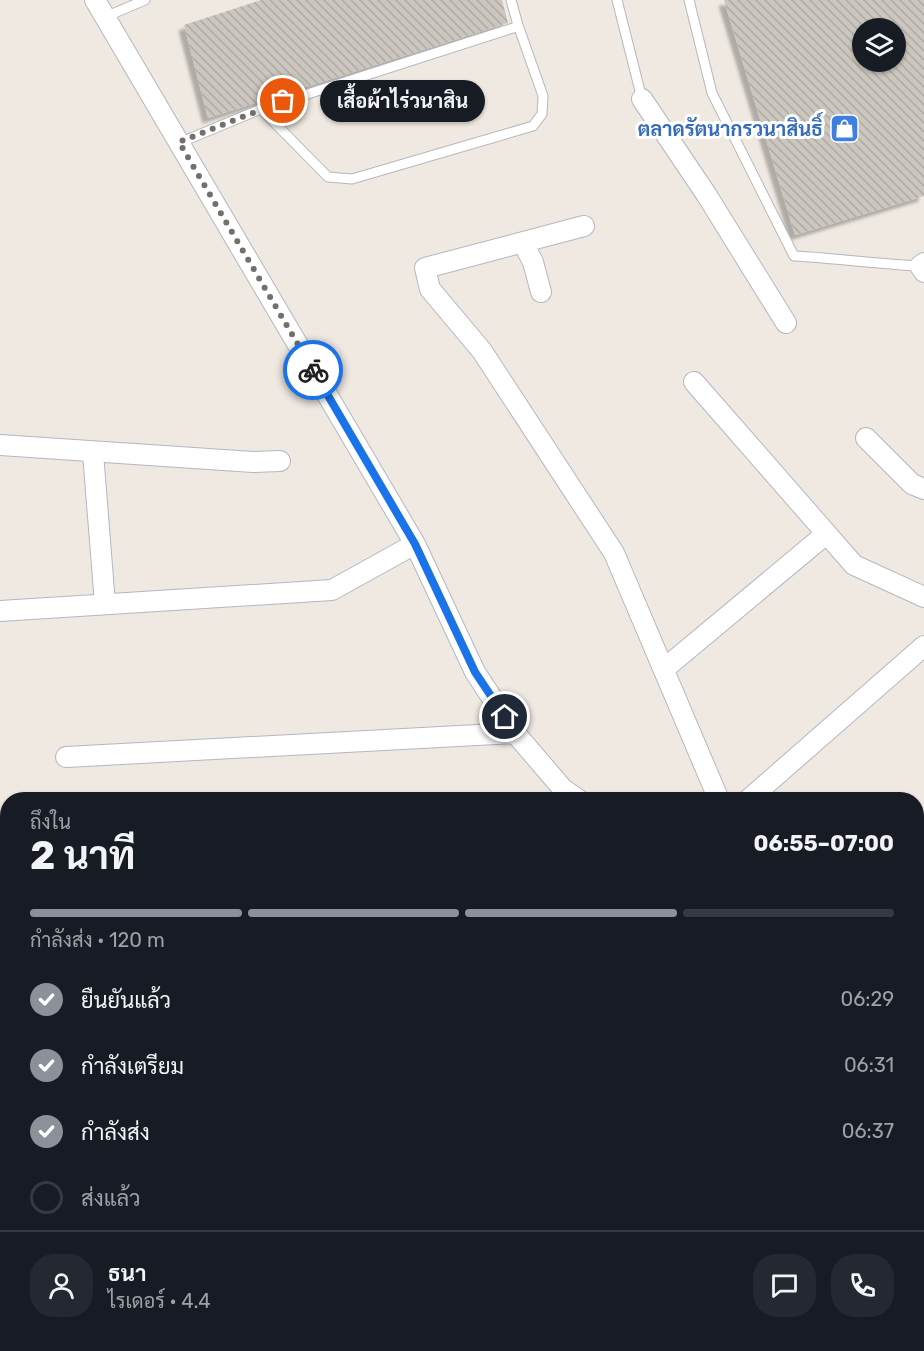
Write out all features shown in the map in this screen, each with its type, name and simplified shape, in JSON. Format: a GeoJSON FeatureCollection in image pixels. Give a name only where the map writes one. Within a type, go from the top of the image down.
{"type":"FeatureCollection","features":[{"type":"Feature","properties":{"kind":"street"},"geometry":{"type":"LineString","coordinates":[[95,0],[415,544],[475,672],[515,733],[567,792]]}},
{"type":"Feature","properties":{"kind":"street"},"geometry":{"type":"LineString","coordinates":[[642,99],[706,194],[786,323]]}},
{"type":"Feature","properties":{"kind":"street"},"geometry":{"type":"LineString","coordinates":[[584,226],[425,268],[430,289],[482,351],[614,553],[716,792]]}},
{"type":"Feature","properties":{"kind":"street"},"geometry":{"type":"LineString","coordinates":[[524,243],[533,262],[541,292]]}},
{"type":"Feature","properties":{"kind":"street"},"geometry":{"type":"LineString","coordinates":[[694,382],[854,565],[924,597]]}},
{"type":"Feature","properties":{"kind":"street"},"geometry":{"type":"LineString","coordinates":[[866,438],[912,484],[924,489]]}},
{"type":"Feature","properties":{"kind":"street"},"geometry":{"type":"LineString","coordinates":[[0,445],[93,453],[253,462],[280,461]]}},
{"type":"Feature","properties":{"kind":"street"},"geometry":{"type":"LineString","coordinates":[[93,453],[105,604]]}},
{"type":"Feature","properties":{"kind":"street"},"geometry":{"type":"LineString","coordinates":[[664,669],[826,534]]}},
{"type":"Feature","properties":{"kind":"street"},"geometry":{"type":"LineString","coordinates":[[0,611],[332,590],[415,544]]}},
{"type":"Feature","properties":{"kind":"street"},"geometry":{"type":"LineString","coordinates":[[757,792],[924,646]]}},
{"type":"Feature","properties":{"kind":"street"},"geometry":{"type":"LineString","coordinates":[[66,758],[515,733]]}},
{"type":"Feature","properties":{"kind":"lane"},"geometry":{"type":"LineString","coordinates":[[105,17],[145,0]]}},
{"type":"Feature","properties":{"kind":"lane"},"geometry":{"type":"LineString","coordinates":[[261,108],[328,177],[352,179],[533,126],[542,114],[543,96],[511,0]]}},
{"type":"Feature","properties":{"kind":"lane"},"geometry":{"type":"LineString","coordinates":[[617,0],[642,99]]}},
{"type":"Feature","properties":{"kind":"lane"},"geometry":{"type":"LineString","coordinates":[[689,0],[712,93],[794,256],[842,258],[869,264],[923,267]]}},
{"type":"Feature","properties":{"kind":"lane"},"geometry":{"type":"LineString","coordinates":[[179,142],[261,108],[518,25]]}},
{"type":"Feature","properties":{"kind":"building"},"geometry":{"type":"Polygon","coordinates":[[[261,0],[502,0],[508,23],[208,118],[184,25],[261,0]]]}},
{"type":"Feature","properties":{"kind":"building","name":"ตลาดรัตนากรวนาสินธิ์"},"geometry":{"type":"Polygon","coordinates":[[[724,0],[924,0],[924,196],[795,235],[724,0]]]}},
{"type":"Feature","properties":{"kind":"way so far"},"geometry":{"type":"LineString","coordinates":[[283,101],[179,142],[313,370]]}},
{"type":"Feature","properties":{"kind":"place","name":"เสื้อผ้าไร่วนาสิน"},"geometry":{"type":"Point","coordinates":[283,101]}},
{"type":"Feature","properties":{"kind":"place","name":"ตลาดรัตนากรวนาสินธิ์"},"geometry":{"type":"Point","coordinates":[844,129]}},
{"type":"Feature","properties":{"kind":"route"},"geometry":{"type":"LineString","coordinates":[[313,370],[415,544],[475,672],[505,717]]}}]}
